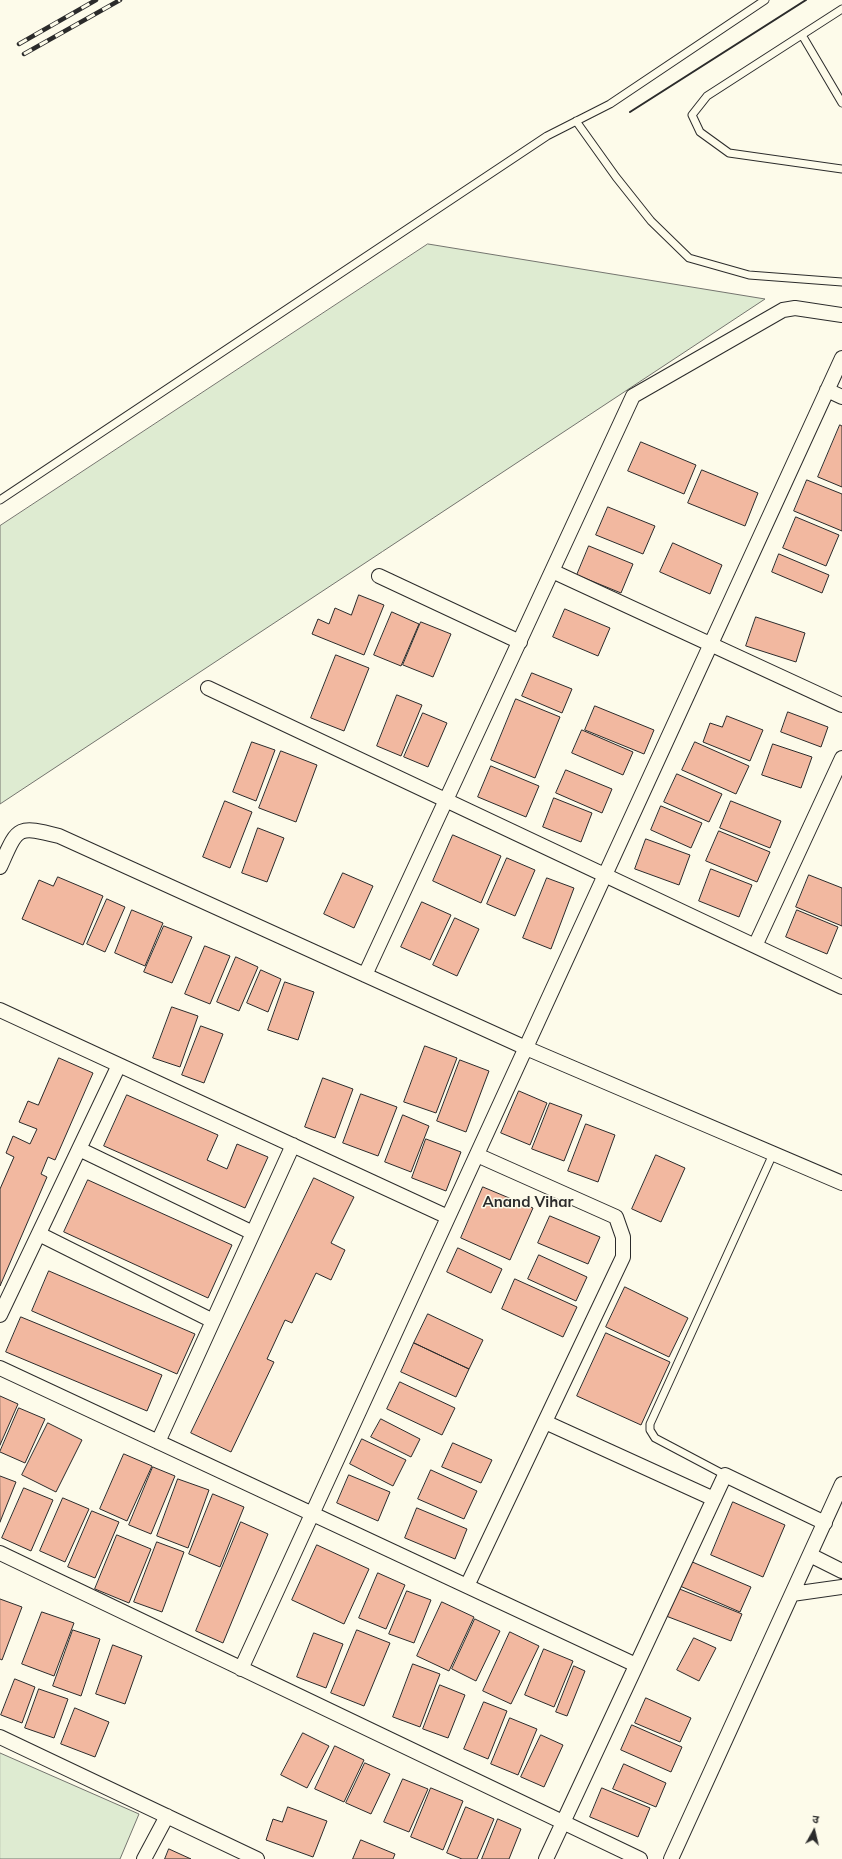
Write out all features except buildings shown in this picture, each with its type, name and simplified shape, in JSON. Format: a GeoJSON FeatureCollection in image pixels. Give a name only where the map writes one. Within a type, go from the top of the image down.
{"type":"FeatureCollection","features":[{"type":"Feature","properties":{"kind":"street"},"geometry":{"type":"LineString","coordinates":[[365,975],[633,396],[783,310],[795,308],[842,315]]}},
{"type":"Feature","properties":{"kind":"street"},"geometry":{"type":"LineString","coordinates":[[242,1669],[842,358]]}},
{"type":"Feature","properties":{"kind":"street"},"geometry":{"type":"LineString","coordinates":[[827,390],[842,397]]}},
{"type":"Feature","properties":{"kind":"street"},"geometry":{"type":"LineString","coordinates":[[552,571],[842,705]]}},
{"type":"Feature","properties":{"kind":"street"},"geometry":{"type":"LineString","coordinates":[[379,576],[520,642]]}},
{"type":"Feature","properties":{"kind":"street"},"geometry":{"type":"LineString","coordinates":[[208,688],[842,987]]}},
{"type":"Feature","properties":{"kind":"street"},"geometry":{"type":"LineString","coordinates":[[755,946],[842,758]]}},
{"type":"Feature","properties":{"kind":"street"},"geometry":{"type":"LineString","coordinates":[[0,867],[13,838],[21,832],[30,829],[59,836],[526,1048],[842,1183]]}},
{"type":"Feature","properties":{"kind":"street"},"geometry":{"type":"LineString","coordinates":[[0,1010],[448,1217]]}},
{"type":"Feature","properties":{"kind":"street"},"geometry":{"type":"LineString","coordinates":[[0,1315],[119,1065]]}},
{"type":"Feature","properties":{"kind":"street"},"geometry":{"type":"LineString","coordinates":[[158,1442],[294,1145]]}},
{"type":"Feature","properties":{"kind":"street"},"geometry":{"type":"LineString","coordinates":[[79,1149],[253,1233]]}},
{"type":"Feature","properties":{"kind":"street"},"geometry":{"type":"LineString","coordinates":[[467,1586],[623,1257],[623,1237],[616,1218],[477,1155]]}},
{"type":"Feature","properties":{"kind":"street"},"geometry":{"type":"LineString","coordinates":[[39,1234],[213,1320]]}},
{"type":"Feature","properties":{"kind":"street"},"geometry":{"type":"LineString","coordinates":[[0,1368],[636,1665]]}},
{"type":"Feature","properties":{"kind":"street"},"geometry":{"type":"LineString","coordinates":[[545,1422],[714,1499]]}},
{"type":"Feature","properties":{"kind":"street"},"geometry":{"type":"LineString","coordinates":[[546,1859],[725,1475],[825,1523]]}},
{"type":"Feature","properties":{"kind":"street"},"geometry":{"type":"LineString","coordinates":[[671,1859],[841,1488]]}},
{"type":"Feature","properties":{"kind":"street"},"geometry":{"type":"LineString","coordinates":[[0,1553],[640,1859]]}},
{"type":"Feature","properties":{"kind":"street"},"geometry":{"type":"LineString","coordinates":[[810,1555],[842,1571]]}},
{"type":"Feature","properties":{"kind":"street"},"geometry":{"type":"LineString","coordinates":[[792,1594],[842,1587]]}},
{"type":"Feature","properties":{"kind":"street"},"geometry":{"type":"LineString","coordinates":[[0,1737],[257,1859]]}},
{"type":"Feature","properties":{"kind":"street"},"geometry":{"type":"LineString","coordinates":[[144,1859],[167,1816]]}},
{"type":"Feature","properties":{"kind":"lane"},"geometry":{"type":"LineString","coordinates":[[0,500],[540,141],[610,104],[765,0]]}},
{"type":"Feature","properties":{"kind":"lane"},"geometry":{"type":"LineString","coordinates":[[842,9],[707,96],[692,115],[700,132],[729,153],[842,169]]}},
{"type":"Feature","properties":{"kind":"lane"},"geometry":{"type":"LineString","coordinates":[[802,35],[842,103]]}},
{"type":"Feature","properties":{"kind":"lane"},"geometry":{"type":"LineString","coordinates":[[576,122],[616,177],[651,221],[689,258],[749,275],[842,282]]}},
{"type":"Feature","properties":{"kind":"lane"},"geometry":{"type":"LineString","coordinates":[[725,1475],[655,1438],[650,1430],[650,1424],[773,1154]]}},
{"type":"Feature","properties":{"kind":"green space"},"geometry":{"type":"Polygon","coordinates":[[[428,244],[765,299],[0,804],[0,526],[428,244]]]}},
{"type":"Feature","properties":{"kind":"green space"},"geometry":{"type":"Polygon","coordinates":[[[0,1753],[139,1814],[120,1859],[0,1859],[0,1753]]]}},
{"type":"Feature","properties":{"kind":"railway"},"geometry":{"type":"LineString","coordinates":[[19,44],[96,0]]}},
{"type":"Feature","properties":{"kind":"railway"},"geometry":{"type":"LineString","coordinates":[[24,54],[120,0]]}},
{"type":"Feature","properties":{"kind":"wall"},"geometry":{"type":"LineString","coordinates":[[630,112],[806,0]]}},
{"type":"Feature","properties":{"kind":"district","name":"Anand Vihar"},"geometry":{"type":"Point","coordinates":[528,1202]}}]}
